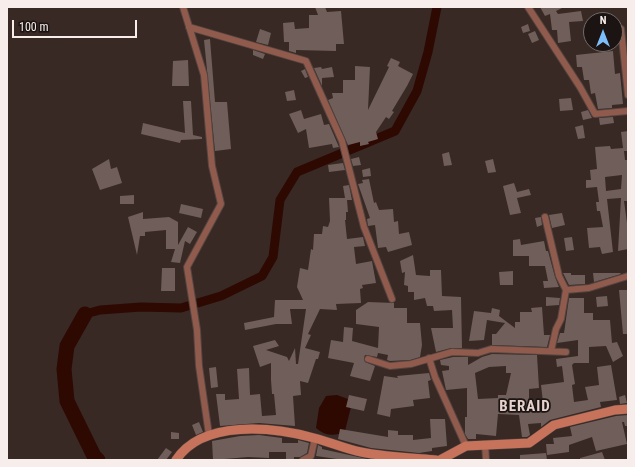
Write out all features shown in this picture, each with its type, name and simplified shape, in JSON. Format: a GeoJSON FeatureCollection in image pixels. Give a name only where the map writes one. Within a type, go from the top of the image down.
{"type":"FeatureCollection","features":[{"type":"Feature","properties":{"kind":"street"},"geometry":{"type":"LineString","coordinates":[[183,7],[204,76],[212,166],[221,204],[187,267],[197,330],[199,366],[209,435]]}},
{"type":"Feature","properties":{"kind":"street"},"geometry":{"type":"LineString","coordinates":[[528,7],[580,87],[595,114],[628,111]]}},
{"type":"Feature","properties":{"kind":"street"},"geometry":{"type":"LineString","coordinates":[[189,27],[306,61],[342,141],[364,227],[392,299]]}},
{"type":"Feature","properties":{"kind":"street"},"geometry":{"type":"LineString","coordinates":[[623,48],[628,95]]}},
{"type":"Feature","properties":{"kind":"street"},"geometry":{"type":"LineString","coordinates":[[545,217],[559,276],[566,290],[561,319],[556,329],[551,351]]}},
{"type":"Feature","properties":{"kind":"street"},"geometry":{"type":"LineString","coordinates":[[566,290],[589,288],[628,276]]}},
{"type":"Feature","properties":{"kind":"street"},"geometry":{"type":"LineString","coordinates":[[368,359],[390,366],[411,364],[452,352],[478,353],[491,349],[566,352]]}},
{"type":"Feature","properties":{"kind":"street"},"geometry":{"type":"LineString","coordinates":[[429,358],[435,377],[466,446]]}},
{"type":"Feature","properties":{"kind":"street"},"geometry":{"type":"LineString","coordinates":[[440,460],[466,446],[529,443],[554,425],[608,412],[628,409]]}},
{"type":"Feature","properties":{"kind":"street"},"geometry":{"type":"LineString","coordinates":[[176,460],[181,452],[209,435],[246,429],[281,430],[315,438],[378,458],[436,460]]}},
{"type":"Feature","properties":{"kind":"street"},"geometry":{"type":"LineString","coordinates":[[302,460],[311,456],[315,438]]}},
{"type":"Feature","properties":{"kind":"street"},"geometry":{"type":"LineString","coordinates":[[485,444],[486,460]]}},
{"type":"Feature","properties":{"kind":"shaded area"},"geometry":{"type":"Polygon","coordinates":[[[337,395],[348,399],[351,407],[345,431],[330,435],[319,431],[316,428],[319,408],[326,396],[337,395]]]}},
{"type":"Feature","properties":{"kind":"building"},"geometry":{"type":"Polygon","coordinates":[[[315,7],[325,7],[327,12],[341,11],[344,44],[336,44],[336,51],[296,50],[296,53],[289,51],[289,42],[284,42],[283,23],[294,22],[295,29],[309,28],[309,15],[318,15],[315,7]]]}},
{"type":"Feature","properties":{"kind":"building"},"geometry":{"type":"Polygon","coordinates":[[[540,7],[564,7],[556,11],[558,14],[581,11],[583,21],[569,22],[571,41],[558,43],[557,30],[552,30],[550,14],[545,16],[540,7]]]}},
{"type":"Feature","properties":{"kind":"building"},"geometry":{"type":"Polygon","coordinates":[[[528,24],[530,31],[523,33],[521,27],[528,24]]]}},
{"type":"Feature","properties":{"kind":"building"},"geometry":{"type":"Polygon","coordinates":[[[260,29],[271,33],[268,45],[256,42],[260,29]]]}},
{"type":"Feature","properties":{"kind":"building"},"geometry":{"type":"Polygon","coordinates":[[[535,31],[539,40],[532,43],[528,34],[535,31]]]}},
{"type":"Feature","properties":{"kind":"building"},"geometry":{"type":"Polygon","coordinates":[[[210,39],[215,102],[227,102],[231,149],[215,151],[204,40],[210,39]]]}},
{"type":"Feature","properties":{"kind":"building"},"geometry":{"type":"Polygon","coordinates":[[[253,50],[265,54],[263,59],[253,55],[253,50]]]}},
{"type":"Feature","properties":{"kind":"building"},"geometry":{"type":"Polygon","coordinates":[[[613,52],[615,74],[620,73],[623,104],[612,105],[612,108],[598,109],[595,93],[591,94],[589,80],[584,80],[582,67],[577,67],[576,55],[613,52]]]}},
{"type":"Feature","properties":{"kind":"building"},"geometry":{"type":"Polygon","coordinates":[[[391,58],[400,62],[398,66],[413,74],[392,111],[394,112],[389,119],[386,117],[376,132],[378,139],[368,142],[369,144],[360,146],[360,142],[348,145],[328,100],[333,98],[332,93],[343,93],[343,80],[355,80],[355,66],[370,67],[368,110],[389,67],[387,66],[391,58]]]}},
{"type":"Feature","properties":{"kind":"building"},"geometry":{"type":"Polygon","coordinates":[[[188,60],[189,86],[172,86],[173,61],[188,60]]]}},
{"type":"Feature","properties":{"kind":"building"},"geometry":{"type":"Polygon","coordinates":[[[321,67],[322,69],[332,67],[334,77],[322,78],[322,86],[314,68],[321,67]]]}},
{"type":"Feature","properties":{"kind":"building"},"geometry":{"type":"Polygon","coordinates":[[[305,69],[308,77],[305,78],[301,71],[305,69]]]}},
{"type":"Feature","properties":{"kind":"building"},"geometry":{"type":"Polygon","coordinates":[[[294,90],[296,100],[287,101],[285,92],[294,90]]]}},
{"type":"Feature","properties":{"kind":"building"},"geometry":{"type":"Polygon","coordinates":[[[571,98],[573,110],[560,111],[559,99],[571,98]]]}},
{"type":"Feature","properties":{"kind":"building"},"geometry":{"type":"Polygon","coordinates":[[[183,101],[191,101],[193,135],[202,137],[202,139],[181,140],[180,143],[141,134],[143,123],[185,133],[183,101]]]}},
{"type":"Feature","properties":{"kind":"building"},"geometry":{"type":"Polygon","coordinates":[[[301,110],[304,119],[321,114],[324,125],[329,124],[339,147],[333,148],[332,144],[309,148],[306,129],[298,133],[289,114],[301,110]]]}},
{"type":"Feature","properties":{"kind":"building"},"geometry":{"type":"Polygon","coordinates":[[[588,110],[592,118],[583,120],[581,112],[588,110]]]}},
{"type":"Feature","properties":{"kind":"building"},"geometry":{"type":"Polygon","coordinates":[[[613,117],[614,123],[600,125],[599,118],[613,117]]]}},
{"type":"Feature","properties":{"kind":"building"},"geometry":{"type":"Polygon","coordinates":[[[583,125],[585,138],[578,139],[575,127],[583,125]]]}},
{"type":"Feature","properties":{"kind":"building"},"geometry":{"type":"Polygon","coordinates":[[[628,131],[628,151],[624,151],[625,160],[628,160],[628,201],[624,201],[628,230],[628,249],[618,251],[621,198],[607,199],[613,252],[602,254],[600,247],[589,248],[587,228],[603,227],[600,211],[597,211],[596,202],[599,202],[597,187],[586,188],[586,180],[591,180],[590,170],[597,169],[595,147],[610,146],[611,149],[623,148],[621,132],[628,131]],[[622,175],[605,177],[606,191],[621,189],[622,175]]]}},
{"type":"Feature","properties":{"kind":"building"},"geometry":{"type":"Polygon","coordinates":[[[449,152],[452,165],[444,166],[442,154],[449,152]]]}},
{"type":"Feature","properties":{"kind":"building"},"geometry":{"type":"Polygon","coordinates":[[[359,157],[361,165],[353,166],[351,159],[359,157]]]}},
{"type":"Feature","properties":{"kind":"building"},"geometry":{"type":"Polygon","coordinates":[[[109,159],[111,169],[117,167],[122,183],[100,190],[92,169],[109,159]]]}},
{"type":"Feature","properties":{"kind":"building"},"geometry":{"type":"Polygon","coordinates":[[[493,159],[496,172],[488,173],[485,161],[493,159]]]}},
{"type":"Feature","properties":{"kind":"building"},"geometry":{"type":"Polygon","coordinates":[[[343,163],[345,170],[329,172],[328,165],[343,163]]]}},
{"type":"Feature","properties":{"kind":"building"},"geometry":{"type":"Polygon","coordinates":[[[370,168],[371,176],[363,177],[362,170],[370,168]]]}},
{"type":"Feature","properties":{"kind":"building"},"geometry":{"type":"Polygon","coordinates":[[[369,179],[374,203],[376,202],[379,210],[393,209],[394,222],[398,221],[399,234],[409,232],[412,245],[388,252],[386,247],[378,248],[375,225],[368,226],[367,219],[370,218],[358,184],[363,183],[362,180],[369,179]]]}},
{"type":"Feature","properties":{"kind":"building"},"geometry":{"type":"Polygon","coordinates":[[[514,183],[517,192],[529,189],[531,195],[517,198],[521,213],[510,215],[503,186],[514,183]]]}},
{"type":"Feature","properties":{"kind":"building"},"geometry":{"type":"Polygon","coordinates":[[[349,185],[352,200],[347,200],[348,212],[346,212],[345,220],[347,239],[363,237],[365,246],[354,247],[356,264],[372,261],[376,283],[362,285],[363,288],[360,289],[361,303],[336,304],[337,310],[320,309],[308,334],[311,335],[305,348],[320,352],[318,359],[316,359],[308,383],[300,381],[301,395],[293,396],[295,426],[259,423],[220,426],[216,394],[225,394],[225,400],[239,399],[237,369],[249,368],[250,395],[260,394],[262,416],[276,415],[274,394],[272,394],[271,363],[260,367],[253,346],[275,340],[279,346],[266,350],[287,357],[289,361],[295,348],[296,364],[298,364],[306,309],[290,309],[292,324],[276,324],[245,330],[244,323],[274,317],[275,300],[303,300],[297,287],[300,268],[308,270],[311,249],[313,250],[314,234],[322,234],[323,226],[328,227],[330,221],[329,198],[345,198],[343,186],[349,185]]]}},
{"type":"Feature","properties":{"kind":"building"},"geometry":{"type":"Polygon","coordinates":[[[134,195],[134,204],[120,204],[120,196],[134,195]]]}},
{"type":"Feature","properties":{"kind":"building"},"geometry":{"type":"Polygon","coordinates":[[[181,204],[203,209],[201,218],[179,213],[181,204]]]}},
{"type":"Feature","properties":{"kind":"building"},"geometry":{"type":"Polygon","coordinates":[[[143,212],[143,219],[169,217],[178,222],[178,245],[188,227],[197,232],[190,244],[185,241],[180,263],[171,262],[175,249],[166,249],[166,230],[145,232],[145,236],[140,236],[137,255],[128,217],[143,212]]]}},
{"type":"Feature","properties":{"kind":"building"},"geometry":{"type":"Polygon","coordinates":[[[562,213],[565,225],[552,228],[549,215],[562,213]]]}},
{"type":"Feature","properties":{"kind":"building"},"geometry":{"type":"Polygon","coordinates":[[[541,217],[542,225],[537,227],[535,218],[541,217]]]}},
{"type":"Feature","properties":{"kind":"building"},"geometry":{"type":"Polygon","coordinates":[[[572,237],[574,250],[566,251],[564,238],[572,237]]]}},
{"type":"Feature","properties":{"kind":"building"},"geometry":{"type":"Polygon","coordinates":[[[520,239],[521,245],[544,241],[559,287],[544,288],[543,281],[548,281],[545,266],[529,266],[529,256],[513,256],[513,240],[520,239]]]}},
{"type":"Feature","properties":{"kind":"building"},"geometry":{"type":"Polygon","coordinates":[[[413,255],[416,275],[430,276],[430,270],[441,270],[442,296],[461,297],[462,348],[451,348],[436,352],[431,328],[453,328],[452,310],[434,311],[433,306],[427,306],[425,298],[414,300],[414,292],[408,292],[408,286],[404,285],[405,272],[402,273],[400,261],[413,255]]]}},
{"type":"Feature","properties":{"kind":"building"},"geometry":{"type":"Polygon","coordinates":[[[162,268],[175,268],[175,291],[161,291],[162,268]]]}},
{"type":"Feature","properties":{"kind":"building"},"geometry":{"type":"Polygon","coordinates":[[[513,271],[513,285],[500,285],[499,272],[513,271]]]}},
{"type":"Feature","properties":{"kind":"building"},"geometry":{"type":"Polygon","coordinates":[[[563,273],[571,273],[571,275],[585,275],[585,284],[569,285],[563,273]]]}},
{"type":"Feature","properties":{"kind":"building"},"geometry":{"type":"Polygon","coordinates":[[[593,273],[620,273],[621,274],[594,282],[593,273]]]}},
{"type":"Feature","properties":{"kind":"building"},"geometry":{"type":"Polygon","coordinates":[[[619,290],[628,290],[628,334],[623,334],[619,290]]]}},
{"type":"Feature","properties":{"kind":"building"},"geometry":{"type":"Polygon","coordinates":[[[607,296],[608,306],[597,307],[596,297],[607,296]]]}},
{"type":"Feature","properties":{"kind":"building"},"geometry":{"type":"Polygon","coordinates":[[[546,297],[560,298],[559,305],[546,306],[546,297]]]}},
{"type":"Feature","properties":{"kind":"building"},"geometry":{"type":"Polygon","coordinates":[[[569,298],[584,298],[584,313],[593,313],[593,320],[610,320],[612,343],[617,342],[623,356],[613,362],[606,346],[589,347],[589,363],[574,363],[572,365],[575,384],[572,385],[574,402],[588,400],[585,387],[599,385],[597,367],[611,365],[617,400],[600,402],[601,407],[550,420],[541,427],[541,423],[528,424],[530,435],[527,437],[522,437],[519,415],[498,414],[496,436],[476,434],[476,439],[468,439],[465,434],[465,417],[467,417],[467,388],[446,390],[442,371],[449,370],[449,366],[441,365],[440,360],[453,357],[468,357],[468,365],[482,357],[492,354],[537,355],[539,388],[529,389],[529,412],[544,411],[541,385],[564,382],[562,366],[557,367],[556,359],[578,356],[578,340],[557,343],[560,333],[564,333],[569,298]],[[506,366],[489,367],[475,373],[478,399],[498,398],[498,395],[506,395],[511,373],[506,373],[506,366]]]}},
{"type":"Feature","properties":{"kind":"building"},"geometry":{"type":"Polygon","coordinates":[[[368,302],[394,303],[394,308],[407,308],[407,323],[420,323],[422,345],[420,357],[410,360],[390,361],[387,360],[388,355],[378,353],[377,357],[365,355],[365,362],[375,366],[370,381],[350,376],[354,363],[328,358],[331,340],[343,342],[344,327],[353,328],[352,341],[378,348],[379,327],[356,324],[356,310],[368,302]]]}},
{"type":"Feature","properties":{"kind":"building"},"geometry":{"type":"Polygon","coordinates":[[[542,307],[544,335],[550,335],[547,347],[492,345],[492,334],[496,334],[505,323],[487,320],[484,340],[469,341],[474,311],[491,313],[492,308],[500,310],[499,316],[515,328],[515,322],[520,322],[520,312],[532,312],[531,308],[542,307]]]}},
{"type":"Feature","properties":{"kind":"building"},"geometry":{"type":"Polygon","coordinates":[[[216,367],[218,387],[211,388],[209,368],[216,367]]]}},
{"type":"Feature","properties":{"kind":"building"},"geometry":{"type":"Polygon","coordinates":[[[429,373],[431,380],[428,381],[430,398],[413,400],[414,406],[391,409],[390,417],[377,414],[384,376],[398,378],[397,376],[429,373]]]}},
{"type":"Feature","properties":{"kind":"building"},"geometry":{"type":"Polygon","coordinates":[[[349,395],[367,399],[364,411],[346,407],[349,395]]]}},
{"type":"Feature","properties":{"kind":"building"},"geometry":{"type":"Polygon","coordinates":[[[625,395],[627,403],[620,404],[619,397],[625,395]]]}},
{"type":"Feature","properties":{"kind":"building"},"geometry":{"type":"Polygon","coordinates":[[[628,415],[628,426],[625,426],[624,422],[622,422],[627,444],[596,451],[592,437],[569,445],[569,452],[547,455],[546,444],[554,444],[553,438],[572,436],[570,427],[616,416],[628,415]]]}},
{"type":"Feature","properties":{"kind":"building"},"geometry":{"type":"Polygon","coordinates":[[[430,419],[445,419],[447,446],[432,448],[432,451],[419,453],[371,448],[338,439],[340,429],[388,437],[388,430],[398,431],[398,435],[413,435],[413,440],[431,438],[430,419]]]}},
{"type":"Feature","properties":{"kind":"building"},"geometry":{"type":"Polygon","coordinates":[[[199,422],[203,432],[196,435],[192,425],[199,422]]]}},
{"type":"Feature","properties":{"kind":"building"},"geometry":{"type":"Polygon","coordinates":[[[171,432],[179,433],[179,439],[171,439],[171,432]]]}},
{"type":"Feature","properties":{"kind":"building"},"geometry":{"type":"Polygon","coordinates":[[[259,435],[282,438],[282,443],[298,443],[298,440],[309,443],[307,453],[300,457],[294,457],[294,460],[286,460],[286,452],[269,452],[269,458],[248,457],[213,460],[212,441],[240,436],[259,435]]]}},
{"type":"Feature","properties":{"kind":"building"},"geometry":{"type":"Polygon","coordinates":[[[318,445],[322,447],[322,449],[372,460],[344,460],[316,456],[318,445]]]}},
{"type":"Feature","properties":{"kind":"building"},"geometry":{"type":"Polygon","coordinates":[[[166,448],[172,452],[166,460],[157,460],[166,448]]]}},
{"type":"Feature","properties":{"kind":"building"},"geometry":{"type":"Polygon","coordinates":[[[602,452],[605,460],[580,460],[580,458],[602,452]]]}},
{"type":"Feature","properties":{"kind":"building"},"geometry":{"type":"Polygon","coordinates":[[[546,453],[547,460],[520,460],[520,455],[546,453]]]}},
{"type":"Feature","properties":{"kind":"waterway"},"geometry":{"type":"LineString","coordinates":[[85,314],[100,310],[141,307],[181,308],[221,296],[262,276],[273,257],[280,200],[297,172],[395,131],[417,91],[428,52],[437,7]]}},
{"type":"Feature","properties":{"kind":"waterway"},"geometry":{"type":"LineString","coordinates":[[85,314],[67,346],[64,369],[67,401],[94,456],[98,460]]}},
{"type":"Feature","properties":{"kind":"district","name":"BERAID"},"geometry":{"type":"Point","coordinates":[525,407]}}]}
